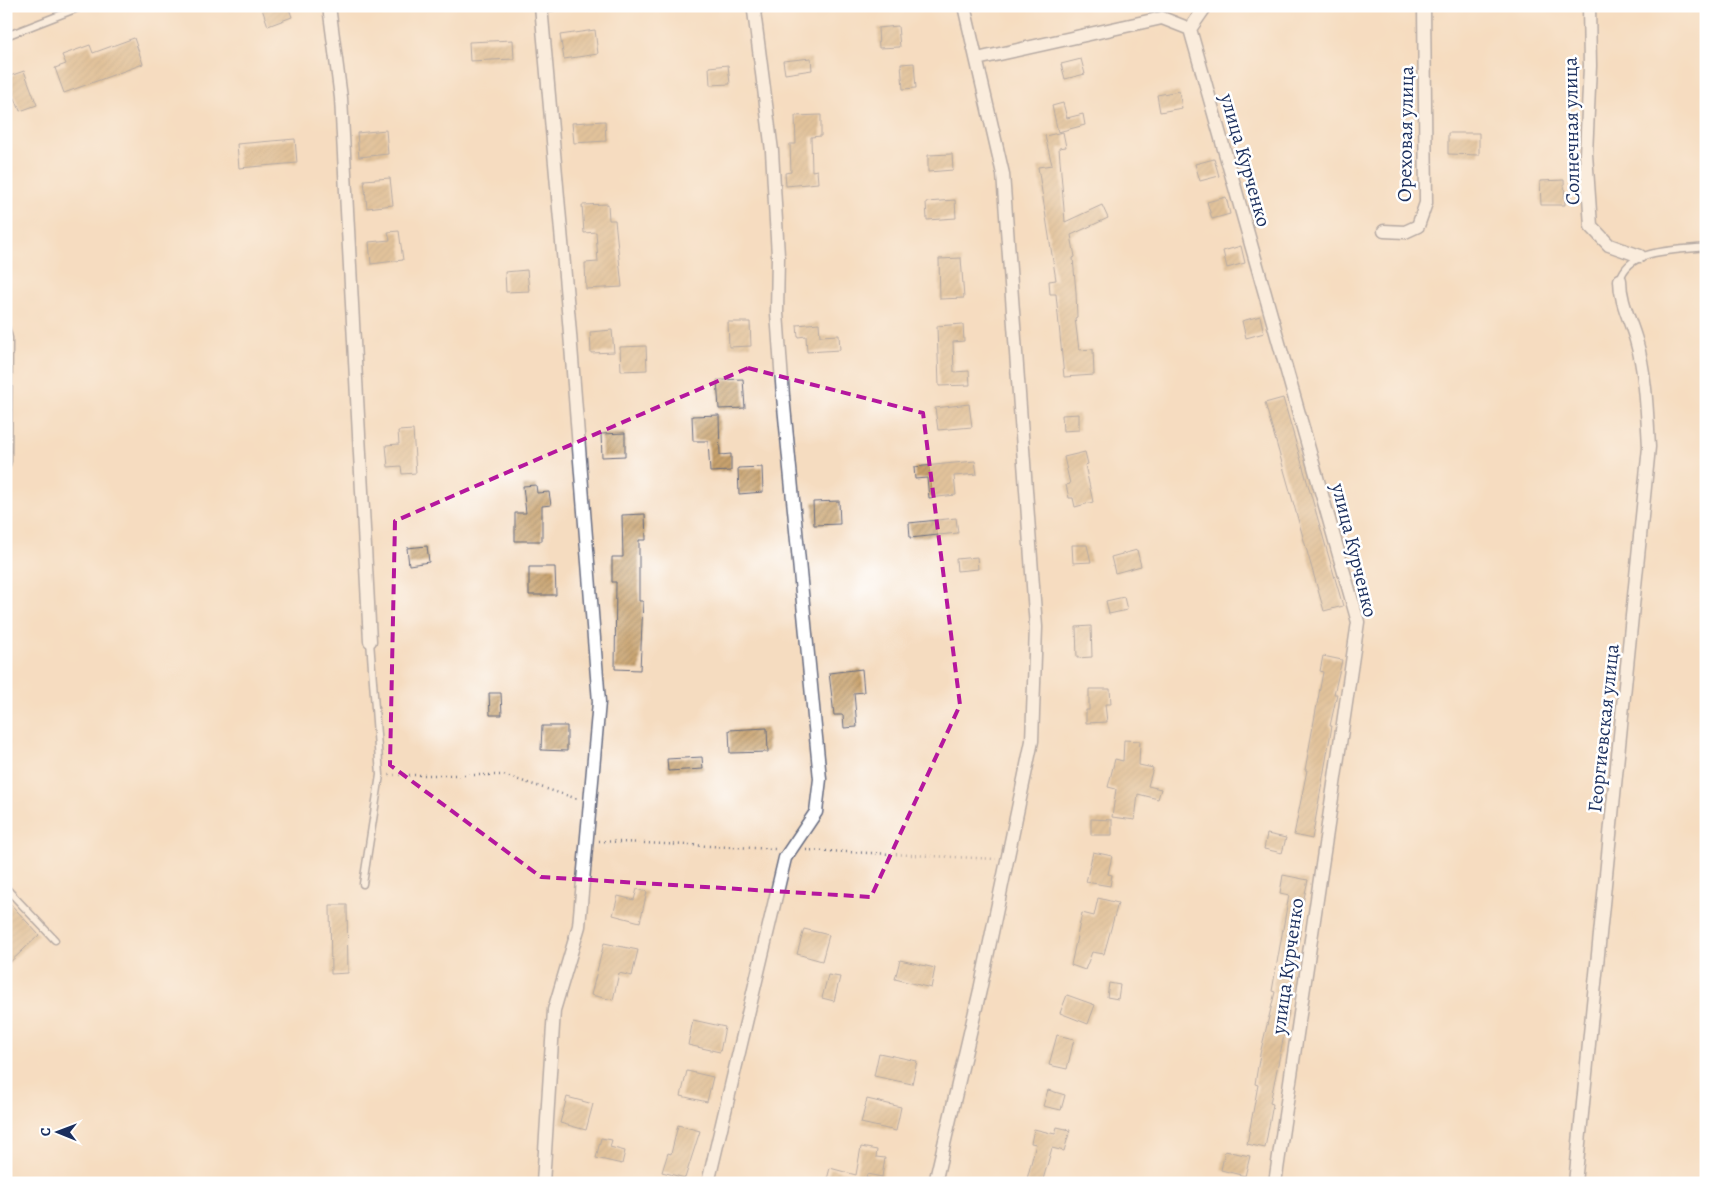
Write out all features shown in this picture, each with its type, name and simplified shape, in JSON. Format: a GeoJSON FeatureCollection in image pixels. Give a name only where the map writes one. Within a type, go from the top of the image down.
{"type":"FeatureCollection","features":[{"type":"Feature","properties":{"kind":"street"},"geometry":{"type":"LineString","coordinates":[[329,6],[341,98],[370,640]]}},
{"type":"Feature","properties":{"kind":"street"},"geometry":{"type":"LineString","coordinates":[[708,1183],[785,858],[816,812],[820,779],[782,386],[777,313],[778,256],[772,151],[754,11],[759,6]]}},
{"type":"Feature","properties":{"kind":"street"},"geometry":{"type":"LineString","coordinates":[[935,1183],[980,990],[1032,741],[1036,627],[1003,174],[964,6]]}},
{"type":"Feature","properties":{"kind":"street"},"geometry":{"type":"LineString","coordinates":[[977,60],[1162,18],[1190,29],[1206,6]]}},
{"type":"Feature","properties":{"kind":"street","name":"Ореховая улица"},"geometry":{"type":"LineString","coordinates":[[1384,231],[1405,232],[1418,226],[1426,203],[1424,6]]}},
{"type":"Feature","properties":{"kind":"street","name":"Солнечная улица"},"geometry":{"type":"LineString","coordinates":[[1589,6],[1590,66],[1586,154],[1591,226],[1609,245],[1640,256]]}},
{"type":"Feature","properties":{"kind":"street"},"geometry":{"type":"LineString","coordinates":[[541,8],[569,321],[599,702],[579,926],[554,1010],[543,1183]]}},
{"type":"Feature","properties":{"kind":"street","name":"улица Курченко"},"geometry":{"type":"LineString","coordinates":[[1190,29],[1358,622],[1275,1183]]}},
{"type":"Feature","properties":{"kind":"street","name":"Георгиевская улица"},"geometry":{"type":"LineString","coordinates":[[1575,1183],[1650,447],[1638,349],[1623,306],[1620,280]]}},
{"type":"Feature","properties":{"kind":"lane"},"geometry":{"type":"LineString","coordinates":[[6,36],[84,6]]}},
{"type":"Feature","properties":{"kind":"lane"},"geometry":{"type":"LineString","coordinates":[[541,8],[557,6]]}},
{"type":"Feature","properties":{"kind":"lane"},"geometry":{"type":"LineString","coordinates":[[1620,280],[1623,270],[1640,256],[1706,247]]}},
{"type":"Feature","properties":{"kind":"lane"},"geometry":{"type":"LineString","coordinates":[[6,327],[9,357],[6,468]]}},
{"type":"Feature","properties":{"kind":"lane"},"geometry":{"type":"LineString","coordinates":[[363,884],[380,775],[370,640]]}},
{"type":"Feature","properties":{"kind":"lane"},"geometry":{"type":"LineString","coordinates":[[6,888],[55,940]]}},
{"type":"Feature","properties":{"kind":"path"},"geometry":{"type":"LineString","coordinates":[[380,775],[503,775],[591,803]]}},
{"type":"Feature","properties":{"kind":"highlighted area"},"geometry":{"type":"Polygon","coordinates":[[[748,368],[923,413],[960,705],[871,897],[541,877],[390,765],[395,521],[748,368]]]}},
{"type":"Feature","properties":{"kind":"building"},"geometry":{"type":"Polygon","coordinates":[[[261,6],[288,6],[292,17],[268,26],[261,6]]]}},
{"type":"Feature","properties":{"kind":"building"},"geometry":{"type":"Polygon","coordinates":[[[898,26],[900,47],[879,48],[878,28],[898,26]]]}},
{"type":"Feature","properties":{"kind":"building"},"geometry":{"type":"Polygon","coordinates":[[[595,30],[598,54],[564,59],[560,35],[595,30]]]}},
{"type":"Feature","properties":{"kind":"building"},"geometry":{"type":"Polygon","coordinates":[[[134,38],[143,64],[64,93],[55,68],[66,64],[62,55],[90,45],[93,53],[134,38]]]}},
{"type":"Feature","properties":{"kind":"building"},"geometry":{"type":"Polygon","coordinates":[[[513,40],[514,59],[470,61],[469,42],[513,40]]]}},
{"type":"Feature","properties":{"kind":"building"},"geometry":{"type":"Polygon","coordinates":[[[811,58],[812,70],[785,74],[783,61],[811,58]]]}},
{"type":"Feature","properties":{"kind":"building"},"geometry":{"type":"Polygon","coordinates":[[[1081,59],[1085,74],[1065,79],[1061,64],[1081,59]]]}},
{"type":"Feature","properties":{"kind":"building"},"geometry":{"type":"Polygon","coordinates":[[[914,63],[916,88],[903,89],[901,64],[914,63]]]}},
{"type":"Feature","properties":{"kind":"building"},"geometry":{"type":"Polygon","coordinates":[[[728,65],[730,84],[710,85],[709,67],[728,65]]]}},
{"type":"Feature","properties":{"kind":"building"},"geometry":{"type":"Polygon","coordinates":[[[24,71],[37,105],[20,111],[7,77],[24,71]]]}},
{"type":"Feature","properties":{"kind":"building"},"geometry":{"type":"Polygon","coordinates":[[[1179,91],[1182,108],[1160,112],[1157,95],[1179,91]]]}},
{"type":"Feature","properties":{"kind":"building"},"geometry":{"type":"Polygon","coordinates":[[[1063,103],[1067,118],[1083,114],[1085,125],[1058,132],[1052,106],[1063,103]]]}},
{"type":"Feature","properties":{"kind":"building"},"geometry":{"type":"Polygon","coordinates":[[[821,115],[821,136],[811,137],[812,171],[817,170],[818,183],[786,186],[785,173],[791,172],[790,144],[796,144],[795,116],[821,115]]]}},
{"type":"Feature","properties":{"kind":"building"},"geometry":{"type":"Polygon","coordinates":[[[605,121],[606,141],[574,143],[572,123],[605,121]]]}},
{"type":"Feature","properties":{"kind":"building"},"geometry":{"type":"Polygon","coordinates":[[[386,130],[388,154],[359,157],[357,133],[386,130]]]}},
{"type":"Feature","properties":{"kind":"building"},"geometry":{"type":"Polygon","coordinates":[[[1063,132],[1066,147],[1059,148],[1065,222],[1102,205],[1108,218],[1071,235],[1075,257],[1073,258],[1077,317],[1075,318],[1079,350],[1093,349],[1094,375],[1064,377],[1056,294],[1050,294],[1049,281],[1056,280],[1038,167],[1052,165],[1045,136],[1063,132]]]}},
{"type":"Feature","properties":{"kind":"building"},"geometry":{"type":"Polygon","coordinates":[[[1448,133],[1479,133],[1479,155],[1448,154],[1448,133]]]}},
{"type":"Feature","properties":{"kind":"building"},"geometry":{"type":"Polygon","coordinates":[[[295,139],[297,163],[239,168],[237,144],[295,139]]]}},
{"type":"Feature","properties":{"kind":"building"},"geometry":{"type":"Polygon","coordinates":[[[952,154],[953,170],[928,172],[928,155],[952,154]]]}},
{"type":"Feature","properties":{"kind":"building"},"geometry":{"type":"Polygon","coordinates":[[[1214,159],[1219,176],[1200,181],[1195,164],[1214,159]]]}},
{"type":"Feature","properties":{"kind":"building"},"geometry":{"type":"Polygon","coordinates":[[[390,178],[393,205],[367,208],[364,180],[390,178]]]}},
{"type":"Feature","properties":{"kind":"building"},"geometry":{"type":"Polygon","coordinates":[[[1564,180],[1565,205],[1541,205],[1540,181],[1564,180]]]}},
{"type":"Feature","properties":{"kind":"building"},"geometry":{"type":"Polygon","coordinates":[[[1226,197],[1230,214],[1212,219],[1207,202],[1226,197]]]}},
{"type":"Feature","properties":{"kind":"building"},"geometry":{"type":"Polygon","coordinates":[[[955,200],[956,218],[927,220],[926,202],[955,200]]]}},
{"type":"Feature","properties":{"kind":"building"},"geometry":{"type":"Polygon","coordinates":[[[608,204],[609,220],[615,220],[622,287],[586,289],[585,263],[598,262],[596,232],[584,233],[582,205],[608,204]]]}},
{"type":"Feature","properties":{"kind":"building"},"geometry":{"type":"Polygon","coordinates":[[[399,231],[403,260],[371,264],[369,242],[390,240],[388,232],[399,231]]]}},
{"type":"Feature","properties":{"kind":"building"},"geometry":{"type":"Polygon","coordinates":[[[1241,246],[1245,263],[1227,268],[1223,251],[1241,246]]]}},
{"type":"Feature","properties":{"kind":"building"},"geometry":{"type":"Polygon","coordinates":[[[961,258],[964,298],[940,299],[939,259],[961,258]]]}},
{"type":"Feature","properties":{"kind":"building"},"geometry":{"type":"Polygon","coordinates":[[[527,270],[529,291],[506,292],[505,272],[527,270]]]}},
{"type":"Feature","properties":{"kind":"building"},"geometry":{"type":"Polygon","coordinates":[[[1260,316],[1264,333],[1246,338],[1242,321],[1260,316]]]}},
{"type":"Feature","properties":{"kind":"building"},"geometry":{"type":"Polygon","coordinates":[[[728,322],[750,322],[751,346],[729,347],[728,322]]]}},
{"type":"Feature","properties":{"kind":"building"},"geometry":{"type":"Polygon","coordinates":[[[819,323],[820,336],[839,335],[840,350],[807,352],[806,336],[798,337],[797,325],[819,323]]]}},
{"type":"Feature","properties":{"kind":"building"},"geometry":{"type":"Polygon","coordinates":[[[963,324],[964,341],[953,342],[954,372],[969,371],[970,385],[939,386],[937,326],[963,324]]]}},
{"type":"Feature","properties":{"kind":"building"},"geometry":{"type":"Polygon","coordinates":[[[612,330],[614,352],[591,353],[590,332],[612,330]]]}},
{"type":"Feature","properties":{"kind":"building"},"geometry":{"type":"Polygon","coordinates":[[[646,346],[647,370],[621,371],[620,347],[646,346]]]}},
{"type":"Feature","properties":{"kind":"building"},"geometry":{"type":"Polygon","coordinates":[[[743,379],[745,408],[719,409],[717,380],[743,379]]]}},
{"type":"Feature","properties":{"kind":"building"},"geometry":{"type":"Polygon","coordinates":[[[1283,398],[1343,606],[1324,611],[1265,403],[1283,398]]]}},
{"type":"Feature","properties":{"kind":"building"},"geometry":{"type":"Polygon","coordinates":[[[969,404],[972,427],[938,430],[935,408],[969,404]]]}},
{"type":"Feature","properties":{"kind":"building"},"geometry":{"type":"Polygon","coordinates":[[[1079,414],[1079,430],[1063,431],[1062,415],[1079,414]]]}},
{"type":"Feature","properties":{"kind":"building"},"geometry":{"type":"Polygon","coordinates":[[[719,415],[720,455],[731,454],[731,471],[710,472],[708,441],[693,441],[692,416],[719,415]]]}},
{"type":"Feature","properties":{"kind":"building"},"geometry":{"type":"Polygon","coordinates":[[[413,430],[416,473],[402,474],[401,466],[388,467],[386,445],[399,444],[398,431],[413,430]]]}},
{"type":"Feature","properties":{"kind":"building"},"geometry":{"type":"Polygon","coordinates":[[[625,433],[625,456],[602,457],[601,434],[625,433]]]}},
{"type":"Feature","properties":{"kind":"building"},"geometry":{"type":"Polygon","coordinates":[[[1085,452],[1088,464],[1085,465],[1093,502],[1075,507],[1073,498],[1069,498],[1066,485],[1070,484],[1064,457],[1085,452]]]}},
{"type":"Feature","properties":{"kind":"building"},"geometry":{"type":"Polygon","coordinates":[[[975,461],[977,474],[954,476],[956,495],[929,498],[927,478],[915,479],[914,467],[975,461]]]}},
{"type":"Feature","properties":{"kind":"building"},"geometry":{"type":"Polygon","coordinates":[[[762,467],[763,492],[739,494],[738,468],[762,467]]]}},
{"type":"Feature","properties":{"kind":"building"},"geometry":{"type":"Polygon","coordinates":[[[536,485],[537,493],[549,492],[551,505],[542,506],[542,541],[515,541],[515,513],[526,513],[523,486],[536,485]]]}},
{"type":"Feature","properties":{"kind":"building"},"geometry":{"type":"Polygon","coordinates":[[[839,501],[840,524],[814,525],[813,502],[839,501]]]}},
{"type":"Feature","properties":{"kind":"building"},"geometry":{"type":"Polygon","coordinates":[[[645,514],[646,540],[639,540],[639,601],[643,601],[640,670],[615,669],[616,582],[612,582],[612,557],[623,557],[622,515],[645,514]]]}},
{"type":"Feature","properties":{"kind":"building"},"geometry":{"type":"Polygon","coordinates":[[[956,518],[958,533],[910,538],[909,523],[956,518]]]}},
{"type":"Feature","properties":{"kind":"building"},"geometry":{"type":"Polygon","coordinates":[[[1072,545],[1087,545],[1091,562],[1073,563],[1072,545]]]}},
{"type":"Feature","properties":{"kind":"building"},"geometry":{"type":"Polygon","coordinates":[[[427,546],[429,562],[409,565],[407,548],[427,546]]]}},
{"type":"Feature","properties":{"kind":"building"},"geometry":{"type":"Polygon","coordinates":[[[1137,550],[1141,566],[1115,573],[1111,557],[1137,550]]]}},
{"type":"Feature","properties":{"kind":"building"},"geometry":{"type":"Polygon","coordinates":[[[977,557],[978,569],[957,571],[956,559],[977,557]]]}},
{"type":"Feature","properties":{"kind":"building"},"geometry":{"type":"Polygon","coordinates":[[[529,567],[555,567],[556,595],[529,595],[529,567]]]}},
{"type":"Feature","properties":{"kind":"building"},"geometry":{"type":"Polygon","coordinates":[[[1124,597],[1127,610],[1109,614],[1106,601],[1124,597]]]}},
{"type":"Feature","properties":{"kind":"building"},"geometry":{"type":"Polygon","coordinates":[[[1091,626],[1092,657],[1077,658],[1076,627],[1091,626]]]}},
{"type":"Feature","properties":{"kind":"building"},"geometry":{"type":"Polygon","coordinates":[[[1323,656],[1342,660],[1334,694],[1337,694],[1312,839],[1294,835],[1323,672],[1320,671],[1323,656]]]}},
{"type":"Feature","properties":{"kind":"building"},"geometry":{"type":"Polygon","coordinates":[[[862,669],[864,692],[854,693],[857,727],[844,728],[843,715],[834,715],[829,673],[862,669]]]}},
{"type":"Feature","properties":{"kind":"building"},"geometry":{"type":"Polygon","coordinates":[[[1089,689],[1110,689],[1111,704],[1105,704],[1107,722],[1086,723],[1086,710],[1089,710],[1089,689]]]}},
{"type":"Feature","properties":{"kind":"building"},"geometry":{"type":"Polygon","coordinates":[[[489,693],[501,693],[502,715],[490,715],[489,693]]]}},
{"type":"Feature","properties":{"kind":"building"},"geometry":{"type":"Polygon","coordinates":[[[542,726],[567,726],[567,751],[541,750],[542,726]]]}},
{"type":"Feature","properties":{"kind":"building"},"geometry":{"type":"Polygon","coordinates":[[[767,728],[768,752],[730,753],[729,730],[767,728]]]}},
{"type":"Feature","properties":{"kind":"building"},"geometry":{"type":"Polygon","coordinates":[[[1124,740],[1140,741],[1139,765],[1153,768],[1148,786],[1161,789],[1158,799],[1138,794],[1135,820],[1112,817],[1116,789],[1108,787],[1115,759],[1123,761],[1124,740]]]}},
{"type":"Feature","properties":{"kind":"building"},"geometry":{"type":"Polygon","coordinates":[[[702,757],[703,769],[668,771],[667,759],[702,757]]]}},
{"type":"Feature","properties":{"kind":"building"},"geometry":{"type":"Polygon","coordinates":[[[1091,819],[1112,820],[1112,835],[1091,835],[1091,819]]]}},
{"type":"Feature","properties":{"kind":"building"},"geometry":{"type":"Polygon","coordinates":[[[1267,834],[1286,838],[1282,853],[1264,849],[1267,834]]]}},
{"type":"Feature","properties":{"kind":"building"},"geometry":{"type":"Polygon","coordinates":[[[1093,852],[1112,856],[1108,874],[1112,875],[1110,886],[1086,882],[1093,852]]]}},
{"type":"Feature","properties":{"kind":"building"},"geometry":{"type":"Polygon","coordinates":[[[1283,875],[1308,880],[1300,916],[1303,917],[1287,1011],[1289,1011],[1270,1103],[1273,1104],[1265,1148],[1247,1144],[1258,1085],[1255,1084],[1260,1054],[1275,992],[1272,991],[1289,895],[1280,893],[1283,875]]]}},
{"type":"Feature","properties":{"kind":"building"},"geometry":{"type":"Polygon","coordinates":[[[637,889],[647,892],[640,922],[613,915],[618,896],[634,900],[637,889]]]}},
{"type":"Feature","properties":{"kind":"building"},"geometry":{"type":"Polygon","coordinates":[[[1098,898],[1118,903],[1104,954],[1092,952],[1085,970],[1071,965],[1082,913],[1094,916],[1098,898]]]}},
{"type":"Feature","properties":{"kind":"building"},"geometry":{"type":"Polygon","coordinates":[[[6,899],[39,935],[6,966],[6,899]]]}},
{"type":"Feature","properties":{"kind":"building"},"geometry":{"type":"Polygon","coordinates":[[[330,905],[347,905],[348,973],[331,974],[330,905]]]}},
{"type":"Feature","properties":{"kind":"building"},"geometry":{"type":"Polygon","coordinates":[[[804,929],[829,935],[822,961],[797,954],[804,929]]]}},
{"type":"Feature","properties":{"kind":"building"},"geometry":{"type":"Polygon","coordinates":[[[604,943],[638,950],[632,976],[619,973],[613,1000],[591,995],[604,943]]]}},
{"type":"Feature","properties":{"kind":"building"},"geometry":{"type":"Polygon","coordinates":[[[900,960],[935,968],[931,988],[895,979],[900,960]]]}},
{"type":"Feature","properties":{"kind":"building"},"geometry":{"type":"Polygon","coordinates":[[[828,975],[840,977],[834,1001],[822,998],[828,975]]]}},
{"type":"Feature","properties":{"kind":"building"},"geometry":{"type":"Polygon","coordinates":[[[1109,983],[1120,985],[1118,999],[1107,997],[1109,983]]]}},
{"type":"Feature","properties":{"kind":"building"},"geometry":{"type":"Polygon","coordinates":[[[1067,995],[1095,1005],[1088,1024],[1060,1013],[1067,995]]]}},
{"type":"Feature","properties":{"kind":"building"},"geometry":{"type":"Polygon","coordinates":[[[693,1020],[725,1027],[720,1052],[688,1045],[693,1020]]]}},
{"type":"Feature","properties":{"kind":"building"},"geometry":{"type":"Polygon","coordinates":[[[1057,1035],[1074,1039],[1067,1069],[1049,1065],[1057,1035]]]}},
{"type":"Feature","properties":{"kind":"building"},"geometry":{"type":"Polygon","coordinates":[[[879,1053],[917,1061],[912,1084],[874,1076],[879,1053]]]}},
{"type":"Feature","properties":{"kind":"building"},"geometry":{"type":"Polygon","coordinates":[[[687,1071],[713,1077],[707,1102],[681,1096],[687,1071]]]}},
{"type":"Feature","properties":{"kind":"building"},"geometry":{"type":"Polygon","coordinates":[[[1048,1090],[1065,1095],[1061,1110],[1043,1106],[1048,1090]]]}},
{"type":"Feature","properties":{"kind":"building"},"geometry":{"type":"Polygon","coordinates":[[[567,1097],[593,1104],[586,1130],[560,1123],[567,1097]]]}},
{"type":"Feature","properties":{"kind":"building"},"geometry":{"type":"Polygon","coordinates":[[[867,1099],[901,1107],[896,1131],[861,1123],[867,1099]]]}},
{"type":"Feature","properties":{"kind":"building"},"geometry":{"type":"Polygon","coordinates":[[[678,1125],[700,1131],[685,1178],[662,1172],[668,1153],[671,1154],[678,1125]]]}},
{"type":"Feature","properties":{"kind":"building"},"geometry":{"type":"Polygon","coordinates":[[[1057,1127],[1070,1130],[1064,1151],[1052,1148],[1042,1183],[1026,1183],[1036,1144],[1031,1143],[1034,1129],[1055,1134],[1057,1127]]]}},
{"type":"Feature","properties":{"kind":"building"},"geometry":{"type":"Polygon","coordinates":[[[601,1138],[612,1140],[610,1147],[625,1151],[622,1164],[596,1158],[601,1138]]]}},
{"type":"Feature","properties":{"kind":"building"},"geometry":{"type":"Polygon","coordinates":[[[861,1147],[877,1150],[876,1157],[885,1158],[882,1177],[867,1174],[866,1178],[870,1179],[869,1183],[826,1183],[830,1168],[856,1175],[861,1147]]]}},
{"type":"Feature","properties":{"kind":"building"},"geometry":{"type":"Polygon","coordinates":[[[1225,1151],[1250,1156],[1245,1176],[1221,1170],[1225,1151]]]}}]}
